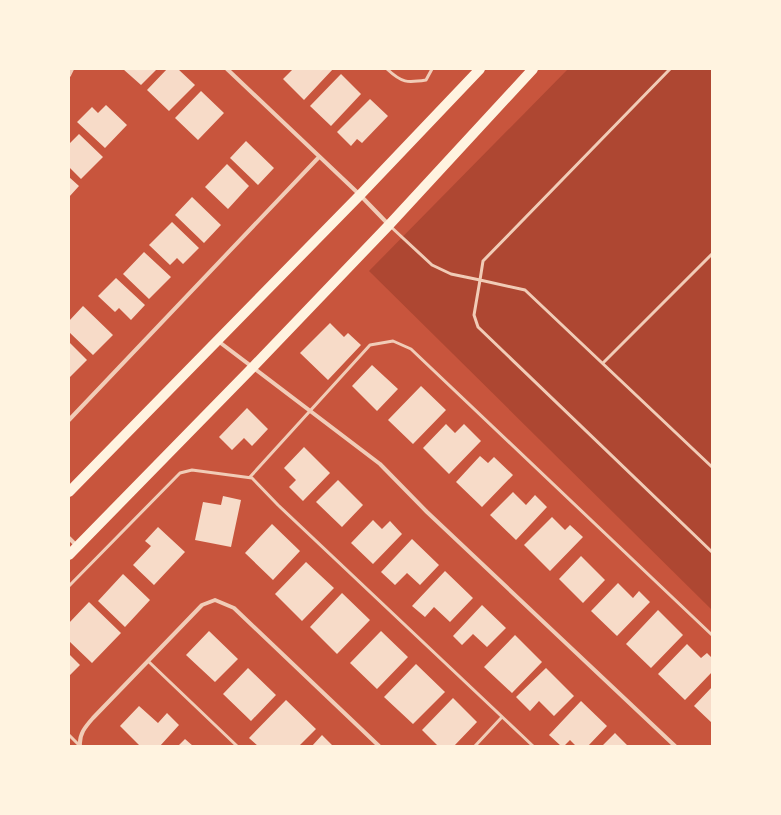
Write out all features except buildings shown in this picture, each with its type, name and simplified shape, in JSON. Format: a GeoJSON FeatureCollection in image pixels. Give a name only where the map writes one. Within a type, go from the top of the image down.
{"type":"FeatureCollection","features":[{"type":"Feature","properties":{"kind":"main road"},"geometry":{"type":"LineString","coordinates":[[69,492],[360,195],[480,69]]}},
{"type":"Feature","properties":{"kind":"main road"},"geometry":{"type":"LineString","coordinates":[[69,555],[389,225],[533,69]]}},
{"type":"Feature","properties":{"kind":"street"},"geometry":{"type":"LineString","coordinates":[[69,75],[72,69]]}},
{"type":"Feature","properties":{"kind":"street"},"geometry":{"type":"LineString","coordinates":[[227,69],[360,195],[389,225]]}},
{"type":"Feature","properties":{"kind":"street"},"geometry":{"type":"LineString","coordinates":[[69,420],[319,157]]}},
{"type":"Feature","properties":{"kind":"street"},"geometry":{"type":"LineString","coordinates":[[217,340],[380,464],[427,512],[675,746]]}},
{"type":"Feature","properties":{"kind":"street"},"geometry":{"type":"LineString","coordinates":[[69,538],[78,546]]}},
{"type":"Feature","properties":{"kind":"street"},"geometry":{"type":"LineString","coordinates":[[80,746],[79,738],[83,729],[93,718],[202,605],[216,600],[234,608],[379,746]]}},
{"type":"Feature","properties":{"kind":"lane"},"geometry":{"type":"LineString","coordinates":[[387,69],[396,77],[409,83],[426,80],[432,69]]}},
{"type":"Feature","properties":{"kind":"lane"},"geometry":{"type":"LineString","coordinates":[[670,69],[483,261],[474,315],[478,327],[712,552]]}},
{"type":"Feature","properties":{"kind":"lane"},"geometry":{"type":"LineString","coordinates":[[389,225],[432,265],[451,274],[525,290],[712,467]]}},
{"type":"Feature","properties":{"kind":"lane"},"geometry":{"type":"LineString","coordinates":[[603,363],[712,254]]}},
{"type":"Feature","properties":{"kind":"lane"},"geometry":{"type":"LineString","coordinates":[[250,477],[370,345],[393,341],[410,348],[712,635]]}},
{"type":"Feature","properties":{"kind":"lane"},"geometry":{"type":"LineString","coordinates":[[69,586],[180,473],[192,470],[250,477],[533,746]]}},
{"type":"Feature","properties":{"kind":"lane"},"geometry":{"type":"LineString","coordinates":[[148,661],[237,746]]}},
{"type":"Feature","properties":{"kind":"lane"},"geometry":{"type":"LineString","coordinates":[[475,746],[502,717]]}},
{"type":"Feature","properties":{"kind":"lane"},"geometry":{"type":"LineString","coordinates":[[69,735],[80,746]]}},
{"type":"Feature","properties":{"kind":"shaded area"},"geometry":{"type":"Polygon","coordinates":[[[568,69],[712,69],[712,610],[369,271],[568,69]]]}}]}
